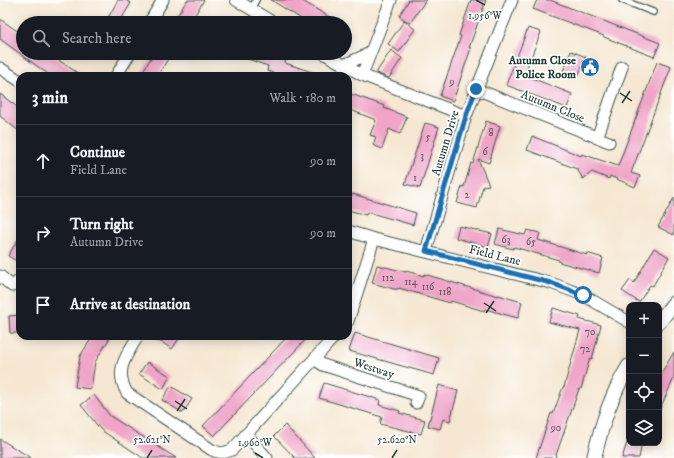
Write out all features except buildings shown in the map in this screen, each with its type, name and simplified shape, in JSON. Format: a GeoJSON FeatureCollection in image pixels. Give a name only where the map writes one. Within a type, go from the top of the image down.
{"type":"FeatureCollection","features":[{"type":"Feature","properties":{"kind":"street"},"geometry":{"type":"LineString","coordinates":[[153,16],[163,0]]}},
{"type":"Feature","properties":{"kind":"street"},"geometry":{"type":"LineString","coordinates":[[236,0],[254,5],[266,16]]}},
{"type":"Feature","properties":{"kind":"street"},"geometry":{"type":"LineString","coordinates":[[362,76],[391,0]]}},
{"type":"Feature","properties":{"kind":"street","name":"Autumn Drive"},"geometry":{"type":"LineString","coordinates":[[426,251],[466,116],[512,0]]}},
{"type":"Feature","properties":{"kind":"street"},"geometry":{"type":"LineString","coordinates":[[344,65],[370,53]]}},
{"type":"Feature","properties":{"kind":"street"},"geometry":{"type":"LineString","coordinates":[[118,72],[126,60]]}},
{"type":"Feature","properties":{"kind":"street"},"geometry":{"type":"LineString","coordinates":[[335,60],[362,76],[466,116]]}},
{"type":"Feature","properties":{"kind":"street"},"geometry":{"type":"LineString","coordinates":[[597,138],[622,67]]}},
{"type":"Feature","properties":{"kind":"street"},"geometry":{"type":"LineString","coordinates":[[0,68],[16,78]]}},
{"type":"Feature","properties":{"kind":"street","name":"Autumn Close"},"geometry":{"type":"LineString","coordinates":[[476,89],[609,142]]}},
{"type":"Feature","properties":{"kind":"street","name":"Field Lane"},"geometry":{"type":"LineString","coordinates":[[352,232],[551,283],[583,295],[626,320]]}},
{"type":"Feature","properties":{"kind":"street"},"geometry":{"type":"LineString","coordinates":[[352,308],[374,239]]}},
{"type":"Feature","properties":{"kind":"street"},"geometry":{"type":"LineString","coordinates":[[0,276],[12,286],[16,283]]}},
{"type":"Feature","properties":{"kind":"street"},"geometry":{"type":"LineString","coordinates":[[662,318],[674,303]]}},
{"type":"Feature","properties":{"kind":"street"},"geometry":{"type":"LineString","coordinates":[[136,340],[124,360],[121,370],[121,378],[127,394],[219,453],[225,453],[232,450],[332,340]]}},
{"type":"Feature","properties":{"kind":"street","name":"Westway"},"geometry":{"type":"LineString","coordinates":[[314,359],[323,365],[419,396],[416,403]]}},
{"type":"Feature","properties":{"kind":"street"},"geometry":{"type":"LineString","coordinates":[[594,458],[600,435],[619,381],[626,370]]}},
{"type":"Feature","properties":{"kind":"street"},"geometry":{"type":"LineString","coordinates":[[246,434],[267,458]]}},
{"type":"Feature","properties":{"kind":"lane"},"geometry":{"type":"LineString","coordinates":[[622,0],[653,12]]}},
{"type":"Feature","properties":{"kind":"place","name":"Autumn Close Police Room"},"geometry":{"type":"Point","coordinates":[590,67]}},
{"type":"Feature","properties":{"kind":"route"},"geometry":{"type":"LineString","coordinates":[[476,89],[466,116],[426,251],[551,283],[583,295]]}}]}
